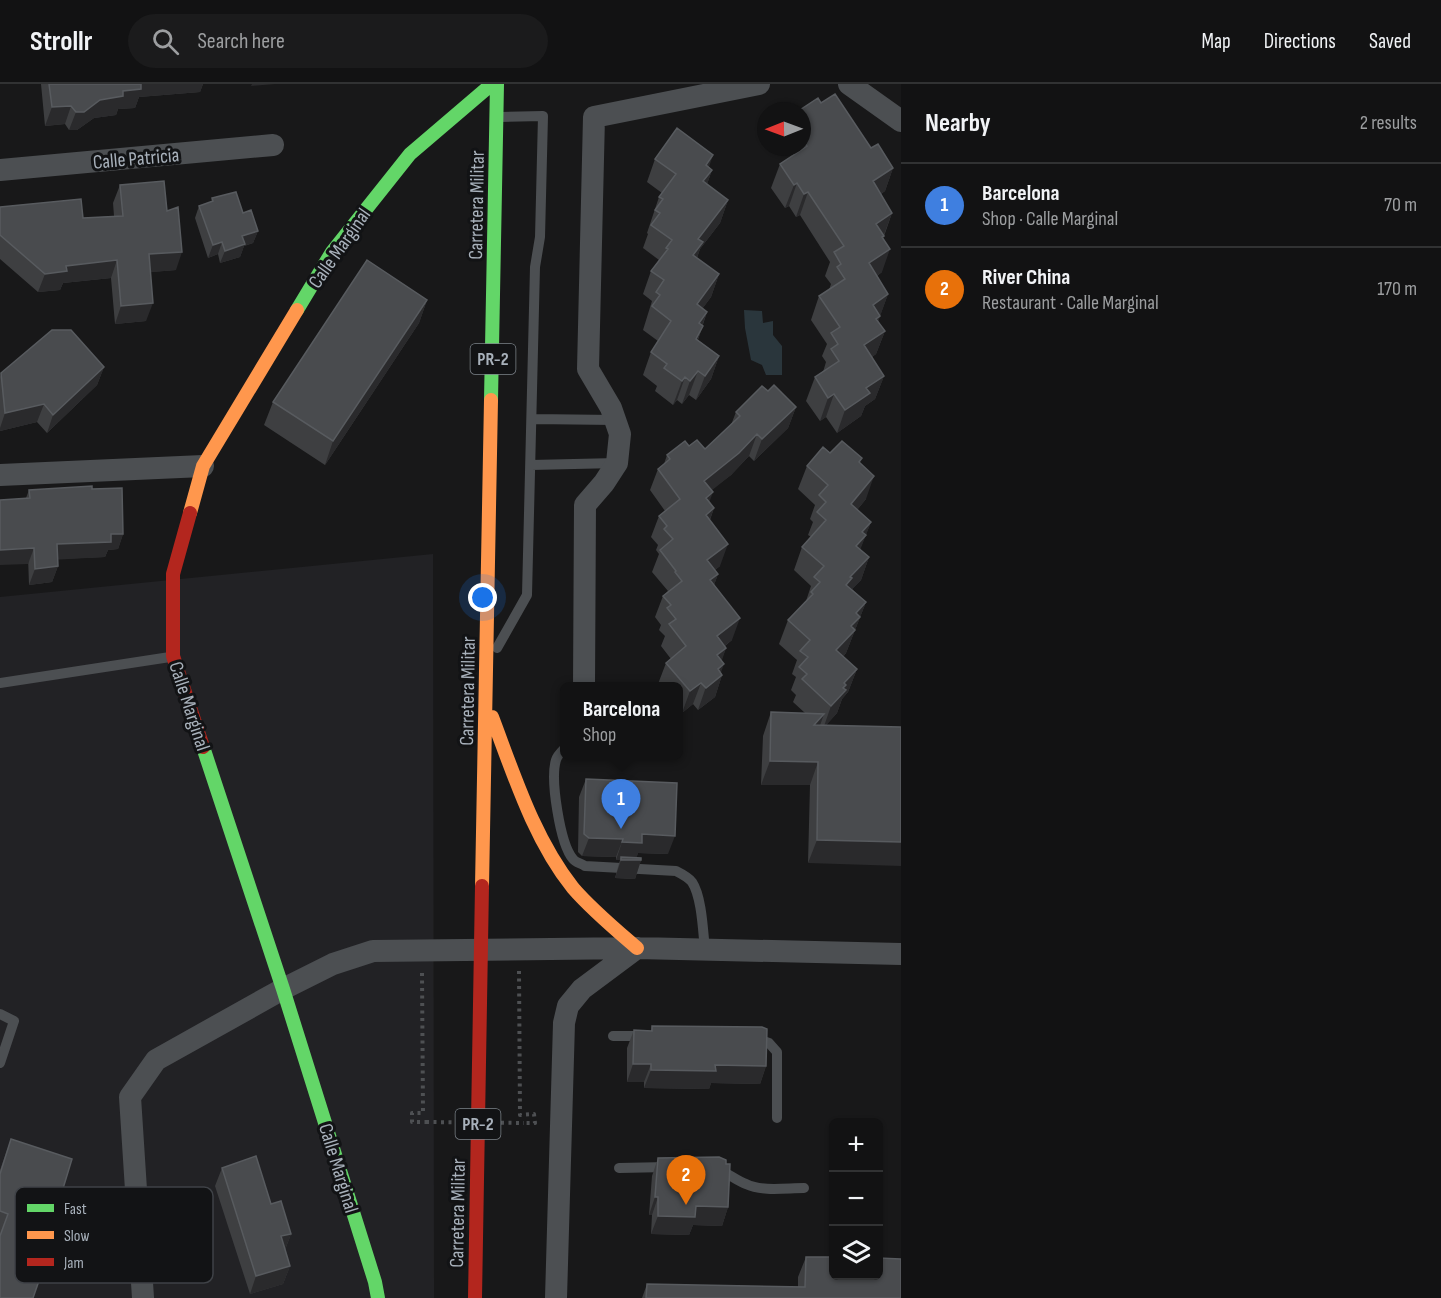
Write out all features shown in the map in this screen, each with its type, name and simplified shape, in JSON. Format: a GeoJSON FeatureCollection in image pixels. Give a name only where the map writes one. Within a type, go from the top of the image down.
{"type":"FeatureCollection","features":[{"type":"Feature","properties":{"kind":"main road","name":"Calle Marginal"},"geometry":{"type":"LineString","coordinates":[[378,1298],[283,989],[173,656],[173,574],[203,466],[332,252],[410,154],[492,84]]}},
{"type":"Feature","properties":{"kind":"main road","name":"Carretera Militar"},"geometry":{"type":"LineString","coordinates":[[475,1298],[497,84]]}},
{"type":"Feature","properties":{"kind":"main road"},"geometry":{"type":"LineString","coordinates":[[487,704],[527,807],[566,878],[594,909],[637,948]]}},
{"type":"Feature","properties":{"kind":"street"},"geometry":{"type":"LineString","coordinates":[[584,682],[585,505],[617,463],[620,434],[611,408],[588,369],[594,117],[759,84]]}},
{"type":"Feature","properties":{"kind":"street"},"geometry":{"type":"LineString","coordinates":[[849,84],[901,121]]}},
{"type":"Feature","properties":{"kind":"street","name":"Calle Patricia"},"geometry":{"type":"LineString","coordinates":[[0,170],[273,145]]}},
{"type":"Feature","properties":{"kind":"street"},"geometry":{"type":"LineString","coordinates":[[0,475],[203,466]]}},
{"type":"Feature","properties":{"kind":"street"},"geometry":{"type":"LineString","coordinates":[[136,1187],[130,1097],[156,1060],[283,989],[333,964],[373,951],[637,948],[901,954]]}},
{"type":"Feature","properties":{"kind":"street"},"geometry":{"type":"LineString","coordinates":[[556,1298],[564,1023],[568,1006],[582,989],[637,948]]}},
{"type":"Feature","properties":{"kind":"street"},"geometry":{"type":"LineString","coordinates":[[142,1283],[143,1298]]}},
{"type":"Feature","properties":{"kind":"lane"},"geometry":{"type":"LineString","coordinates":[[487,664],[527,595],[536,267],[540,237],[543,116],[496,117]]}},
{"type":"Feature","properties":{"kind":"lane"},"geometry":{"type":"LineString","coordinates":[[532,419],[615,420]]}},
{"type":"Feature","properties":{"kind":"lane"},"geometry":{"type":"LineString","coordinates":[[531,465],[617,463]]}},
{"type":"Feature","properties":{"kind":"lane"},"geometry":{"type":"LineString","coordinates":[[0,683],[173,656]]}},
{"type":"Feature","properties":{"kind":"lane"},"geometry":{"type":"LineString","coordinates":[[560,754],[556,758],[554,771],[555,798],[561,826],[573,859],[585,866],[676,871],[686,876],[693,884],[698,901],[705,950]]}},
{"type":"Feature","properties":{"kind":"lane"},"geometry":{"type":"LineString","coordinates":[[0,1014],[14,1022],[0,1063]]}},
{"type":"Feature","properties":{"kind":"lane"},"geometry":{"type":"LineString","coordinates":[[613,1036],[656,1036]]}},
{"type":"Feature","properties":{"kind":"lane"},"geometry":{"type":"LineString","coordinates":[[746,1038],[757,1038],[769,1043],[777,1052],[777,1118]]}},
{"type":"Feature","properties":{"kind":"lane"},"geometry":{"type":"LineString","coordinates":[[619,1168],[680,1167]]}},
{"type":"Feature","properties":{"kind":"lane"},"geometry":{"type":"LineString","coordinates":[[705,1168],[726,1172],[748,1185],[765,1188],[804,1188]]}},
{"type":"Feature","properties":{"kind":"path"},"geometry":{"type":"LineString","coordinates":[[422,951],[423,1113],[412,1113],[412,1122],[535,1123],[534,1114],[520,1115],[519,949]]}},
{"type":"Feature","properties":{"kind":"shaded area"},"geometry":{"type":"Polygon","coordinates":[[[744,310],[762,311],[763,323],[773,321],[773,335],[782,346],[782,375],[766,375],[762,365],[751,360],[744,310]]]}},
{"type":"Feature","properties":{"kind":"shaded area"},"geometry":{"type":"Polygon","coordinates":[[[433,554],[434,1298],[0,1298],[0,597],[433,554]]]}},
{"type":"Feature","properties":{"kind":"building"},"geometry":{"type":"Polygon","coordinates":[[[49,84],[141,84],[141,89],[123,91],[123,96],[100,100],[84,112],[76,112],[71,106],[52,107],[49,84]]]}},
{"type":"Feature","properties":{"kind":"building"},"geometry":{"type":"Polygon","coordinates":[[[835,94],[871,148],[878,144],[893,168],[873,181],[892,213],[876,224],[890,249],[869,263],[888,294],[873,305],[880,316],[876,319],[885,331],[864,345],[884,376],[866,388],[870,393],[845,410],[834,394],[828,398],[815,377],[839,361],[831,349],[838,344],[831,333],[840,327],[819,296],[845,279],[837,267],[841,264],[834,252],[844,246],[808,192],[804,194],[797,183],[794,185],[780,164],[792,156],[811,156],[811,103],[818,98],[821,103],[835,94]]]}},
{"type":"Feature","properties":{"kind":"building"},"geometry":{"type":"Polygon","coordinates":[[[677,128],[713,155],[706,165],[712,170],[703,181],[728,200],[698,239],[703,242],[693,255],[719,274],[697,304],[707,312],[699,323],[703,326],[696,339],[719,356],[705,376],[698,371],[690,381],[685,377],[682,381],[664,368],[667,364],[651,352],[671,321],[652,306],[660,295],[656,292],[664,280],[651,271],[672,240],[651,225],[660,213],[655,210],[663,199],[659,197],[676,174],[655,159],[677,128]]]}},
{"type":"Feature","properties":{"kind":"building"},"geometry":{"type":"Polygon","coordinates":[[[164,181],[167,211],[178,207],[182,252],[149,254],[153,303],[121,306],[117,260],[66,266],[67,271],[45,274],[0,235],[0,207],[81,199],[83,218],[123,216],[120,185],[164,181]]]}},
{"type":"Feature","properties":{"kind":"building"},"geometry":{"type":"Polygon","coordinates":[[[236,192],[243,213],[251,210],[258,231],[242,236],[245,244],[225,251],[222,242],[213,245],[199,206],[213,201],[212,198],[236,192]]]}},
{"type":"Feature","properties":{"kind":"building"},"geometry":{"type":"Polygon","coordinates":[[[367,260],[427,300],[333,441],[273,402],[367,260]]]}},
{"type":"Feature","properties":{"kind":"building"},"geometry":{"type":"Polygon","coordinates":[[[52,330],[71,330],[104,367],[53,415],[44,404],[5,413],[1,373],[52,330]]]}},
{"type":"Feature","properties":{"kind":"building"},"geometry":{"type":"Polygon","coordinates":[[[774,385],[796,407],[762,439],[757,434],[739,453],[704,481],[713,492],[706,498],[714,508],[706,515],[728,544],[707,560],[718,574],[710,580],[740,618],[717,636],[726,648],[717,655],[724,664],[718,669],[722,675],[706,688],[701,683],[690,691],[666,663],[686,646],[669,624],[676,619],[667,608],[671,605],[663,596],[682,581],[660,550],[673,539],[664,529],[667,526],[659,516],[680,499],[658,469],[670,459],[667,455],[685,441],[689,446],[697,440],[705,449],[740,416],[736,412],[762,386],[768,391],[774,385]]]}},
{"type":"Feature","properties":{"kind":"building"},"geometry":{"type":"Polygon","coordinates":[[[842,441],[862,458],[859,462],[874,476],[851,504],[871,522],[862,532],[866,535],[856,546],[869,557],[850,577],[852,578],[846,585],[866,602],[856,613],[860,617],[851,626],[855,630],[836,650],[857,669],[844,683],[846,685],[843,688],[846,690],[831,706],[802,679],[807,674],[799,667],[808,657],[800,651],[810,640],[788,620],[813,594],[811,592],[820,582],[814,577],[824,566],[802,547],[826,520],[817,512],[826,502],[819,495],[828,485],[807,466],[823,447],[830,453],[842,441]]]}},
{"type":"Feature","properties":{"kind":"building"},"geometry":{"type":"Polygon","coordinates":[[[92,486],[92,489],[122,488],[123,534],[111,534],[111,542],[57,544],[58,566],[35,569],[34,548],[0,550],[0,500],[30,498],[29,490],[92,486]]]}},
{"type":"Feature","properties":{"kind":"building"},"geometry":{"type":"Polygon","coordinates":[[[771,712],[824,714],[814,725],[901,727],[901,842],[817,840],[818,762],[770,761],[771,712]]]}},
{"type":"Feature","properties":{"kind":"building"},"geometry":{"type":"Polygon","coordinates":[[[586,779],[677,783],[675,836],[642,834],[642,843],[622,842],[623,839],[589,838],[584,834],[586,779]]]}},
{"type":"Feature","properties":{"kind":"building"},"geometry":{"type":"Polygon","coordinates":[[[621,857],[641,858],[641,860],[621,860],[621,857]]]}},
{"type":"Feature","properties":{"kind":"building"},"geometry":{"type":"Polygon","coordinates":[[[652,1026],[762,1027],[767,1029],[766,1066],[715,1065],[716,1071],[651,1070],[651,1064],[633,1064],[634,1030],[652,1031],[652,1026]]]}},
{"type":"Feature","properties":{"kind":"building"},"geometry":{"type":"Polygon","coordinates":[[[11,1139],[72,1159],[63,1187],[15,1187],[15,1283],[38,1283],[33,1298],[0,1298],[0,1236],[8,1214],[0,1211],[0,1174],[11,1139]]]}},
{"type":"Feature","properties":{"kind":"building"},"geometry":{"type":"Polygon","coordinates":[[[256,1156],[271,1204],[281,1201],[291,1234],[281,1236],[290,1266],[256,1276],[222,1168],[256,1156]]]}},
{"type":"Feature","properties":{"kind":"building"},"geometry":{"type":"Polygon","coordinates":[[[719,1157],[726,1160],[726,1164],[730,1164],[728,1207],[696,1206],[695,1217],[658,1216],[658,1197],[655,1197],[658,1158],[719,1157]]]}},
{"type":"Feature","properties":{"kind":"building"},"geometry":{"type":"Polygon","coordinates":[[[806,1257],[829,1257],[829,1280],[883,1280],[883,1258],[901,1259],[901,1298],[646,1298],[647,1284],[805,1287],[806,1257]]]}},
{"type":"Feature","properties":{"kind":"traffic: fast"},"geometry":{"type":"LineString","coordinates":[[297,310],[332,252],[410,154],[492,84]]}},
{"type":"Feature","properties":{"kind":"traffic: fast"},"geometry":{"type":"LineString","coordinates":[[491,400],[497,84]]}},
{"type":"Feature","properties":{"kind":"traffic: fast"},"geometry":{"type":"LineString","coordinates":[[203,747],[283,989],[375,1282],[378,1298]]}},
{"type":"Feature","properties":{"kind":"traffic: slow"},"geometry":{"type":"LineString","coordinates":[[190,513],[203,466],[297,310]]}},
{"type":"Feature","properties":{"kind":"traffic: slow"},"geometry":{"type":"LineString","coordinates":[[482,886],[491,400]]}},
{"type":"Feature","properties":{"kind":"traffic: slow"},"geometry":{"type":"LineString","coordinates":[[492,717],[526,806],[559,869],[588,904],[637,948]]}},
{"type":"Feature","properties":{"kind":"traffic: jam"},"geometry":{"type":"LineString","coordinates":[[190,513],[173,574],[173,656],[203,747]]}},
{"type":"Feature","properties":{"kind":"traffic: jam"},"geometry":{"type":"LineString","coordinates":[[475,1298],[482,886]]}},
{"type":"Feature","properties":{"kind":"place","name":"Barcelona"},"geometry":{"type":"Point","coordinates":[621,829]}},
{"type":"Feature","properties":{"kind":"place","name":"River China"},"geometry":{"type":"Point","coordinates":[686,1205]}}]}
